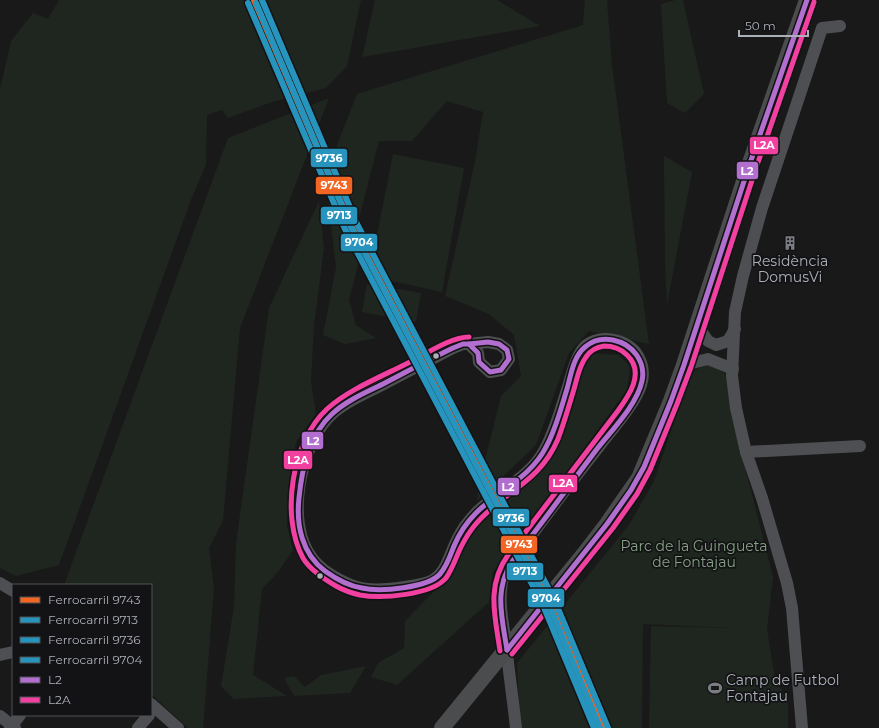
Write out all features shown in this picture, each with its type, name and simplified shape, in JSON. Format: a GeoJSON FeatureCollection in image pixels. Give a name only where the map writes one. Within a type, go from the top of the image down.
{"type":"FeatureCollection","features":[{"type":"Feature","properties":{"kind":"main road"},"geometry":{"type":"LineString","coordinates":[[442,728],[588,548],[631,490],[644,467],[684,365],[696,324],[806,0]]}},
{"type":"Feature","properties":{"kind":"street"},"geometry":{"type":"LineString","coordinates":[[802,728],[792,608],[787,583],[762,498],[746,452],[736,408],[732,376],[736,312],[742,276],[762,208],[822,28],[840,26]]}},
{"type":"Feature","properties":{"kind":"street"},"geometry":{"type":"LineString","coordinates":[[696,324],[708,341],[734,355]]}},
{"type":"Feature","properties":{"kind":"street"},"geometry":{"type":"LineString","coordinates":[[689,346],[716,345],[728,341],[735,329]]}},
{"type":"Feature","properties":{"kind":"street"},"geometry":{"type":"LineString","coordinates":[[469,344],[452,348],[347,403],[328,417],[318,431],[307,453],[299,490],[297,510],[302,539],[310,556],[320,566],[342,580],[354,586],[372,589],[391,589],[416,585],[432,580],[443,571],[463,528],[477,512],[511,486],[533,466],[544,453],[560,411],[576,361],[581,351],[595,341],[608,339],[627,344],[634,350],[642,367],[642,381],[636,395],[619,420],[549,511],[503,577],[500,600],[516,728]]}},
{"type":"Feature","properties":{"kind":"street"},"geometry":{"type":"LineString","coordinates":[[689,346],[708,359],[733,369]]}},
{"type":"Feature","properties":{"kind":"street"},"geometry":{"type":"LineString","coordinates":[[684,365],[734,355]]}},
{"type":"Feature","properties":{"kind":"street"},"geometry":{"type":"LineString","coordinates":[[746,452],[860,446]]}},
{"type":"Feature","properties":{"kind":"street"},"geometry":{"type":"LineString","coordinates":[[0,583],[12,590]]}},
{"type":"Feature","properties":{"kind":"street"},"geometry":{"type":"LineString","coordinates":[[0,655],[12,652]]}},
{"type":"Feature","properties":{"kind":"street"},"geometry":{"type":"LineString","coordinates":[[152,711],[178,728]]}},
{"type":"Feature","properties":{"kind":"street"},"geometry":{"type":"LineString","coordinates":[[0,716],[12,727],[19,716]]}},
{"type":"Feature","properties":{"kind":"street"},"geometry":{"type":"LineString","coordinates":[[138,728],[147,716]]}},
{"type":"Feature","properties":{"kind":"street"},"geometry":{"type":"LineString","coordinates":[[801,716],[810,728]]}},
{"type":"Feature","properties":{"kind":"green space"},"geometry":{"type":"Polygon","coordinates":[[[59,0],[361,0],[347,66],[326,88],[272,102],[228,118],[222,110],[207,115],[206,165],[192,197],[59,565],[16,576],[0,568],[0,89],[11,41],[33,13],[48,19],[59,0]]]}},
{"type":"Feature","properties":{"kind":"green space"},"geometry":{"type":"Polygon","coordinates":[[[375,0],[497,0],[540,26],[362,57],[375,0]]]}},
{"type":"Feature","properties":{"kind":"green space"},"geometry":{"type":"Polygon","coordinates":[[[585,0],[607,0],[612,65],[649,344],[589,331],[569,353],[536,445],[477,501],[479,484],[501,396],[521,376],[514,335],[489,314],[445,296],[475,161],[483,112],[447,101],[412,141],[379,141],[355,234],[361,253],[349,300],[356,325],[376,338],[345,344],[323,335],[336,267],[325,176],[357,94],[583,25],[585,0]]]}},
{"type":"Feature","properties":{"kind":"green space"},"geometry":{"type":"Polygon","coordinates":[[[675,0],[683,0],[704,94],[685,113],[667,103],[661,4],[675,0]]]}},
{"type":"Feature","properties":{"kind":"green space"},"geometry":{"type":"Polygon","coordinates":[[[329,98],[240,328],[223,521],[209,548],[214,588],[203,728],[188,728],[152,695],[152,584],[64,584],[228,138],[329,98]]]}},
{"type":"Feature","properties":{"kind":"green space"},"geometry":{"type":"Polygon","coordinates":[[[393,154],[464,168],[442,292],[369,276],[393,154]]]}},
{"type":"Feature","properties":{"kind":"green space"},"geometry":{"type":"Polygon","coordinates":[[[664,156],[692,172],[667,305],[665,262],[664,156]]]}},
{"type":"Feature","properties":{"kind":"green space"},"geometry":{"type":"Polygon","coordinates":[[[319,201],[324,248],[314,326],[311,381],[316,414],[296,442],[289,481],[287,526],[293,550],[278,572],[262,589],[253,675],[287,696],[234,699],[221,686],[234,607],[236,543],[269,308],[319,201]]]}},
{"type":"Feature","properties":{"kind":"green space"},"geometry":{"type":"Polygon","coordinates":[[[367,284],[421,293],[416,322],[362,312],[367,284]]]}},
{"type":"Feature","properties":{"kind":"green space"},"geometry":{"type":"Polygon","coordinates":[[[590,353],[619,355],[630,366],[627,390],[493,572],[489,602],[397,685],[371,677],[378,663],[404,648],[405,621],[442,583],[481,517],[539,473],[558,445],[579,374],[590,353]]]}},
{"type":"Feature","properties":{"kind":"green space","name":"Parc de la Guingueta de Fontajau"},"geometry":{"type":"Polygon","coordinates":[[[707,363],[724,372],[726,377],[734,424],[773,577],[767,629],[774,673],[788,704],[788,728],[649,728],[651,626],[732,628],[643,624],[642,728],[520,728],[517,663],[629,525],[654,481],[691,372],[707,363]]]}},
{"type":"Feature","properties":{"kind":"green space"},"geometry":{"type":"Polygon","coordinates":[[[366,666],[350,693],[294,696],[284,678],[294,676],[305,687],[321,675],[366,666]]]}},
{"type":"Feature","properties":{"kind":"rail line","name":"9743"},"geometry":{"type":"LineString","coordinates":[[254,0],[351,226],[549,602],[602,728]]}},
{"type":"Feature","properties":{"kind":"rail line","name":"9736"},"geometry":{"type":"LineString","coordinates":[[262,0],[357,224],[554,599],[608,728]]}},
{"type":"Feature","properties":{"kind":"rail line","name":"9713"},"geometry":{"type":"LineString","coordinates":[[248,3],[345,229],[543,605],[594,728]]}},
{"type":"Feature","properties":{"kind":"rail line","name":"9704"},"geometry":{"type":"LineString","coordinates":[[256,3],[351,227],[548,602],[600,728]]}},
{"type":"Feature","properties":{"kind":"transit line","name":"L2"},"geometry":{"type":"LineString","coordinates":[[507,650],[607,524],[631,490],[644,467],[684,365],[749,166],[807,0]]}},
{"type":"Feature","properties":{"kind":"transit line","name":"L2A"},"geometry":{"type":"LineString","coordinates":[[512,654],[613,528],[637,494],[650,470],[691,367],[756,168],[814,2]]}},
{"type":"Feature","properties":{"kind":"transit line","name":"L2A"},"geometry":{"type":"LineString","coordinates":[[469,337],[454,340],[439,346],[345,395],[327,409],[315,423],[305,440],[298,459],[293,480],[291,501],[292,522],[296,541],[306,562],[322,577],[344,590],[369,596],[393,596],[418,592],[439,584],[446,578],[453,566],[469,532],[486,513],[531,477],[541,467],[550,454],[558,439],[580,368],[588,355],[599,347],[604,346],[614,347],[622,351],[627,355],[635,369],[635,377],[630,392],[617,412],[508,555],[501,567],[494,590],[495,613],[500,651]]}},
{"type":"Feature","properties":{"kind":"transit line","name":"L2"},"geometry":{"type":"LineString","coordinates":[[469,344],[463,344],[453,348],[357,397],[338,409],[324,422],[312,442],[302,475],[298,508],[300,528],[306,548],[317,564],[334,577],[352,586],[370,589],[403,588],[415,586],[434,579],[445,568],[458,537],[466,524],[485,505],[523,475],[540,458],[553,433],[573,366],[581,351],[591,343],[602,339],[613,340],[627,345],[636,355],[642,367],[642,381],[635,399],[507,570],[501,592],[501,614],[507,650]]}},
{"type":"Feature","properties":{"kind":"transit line","name":"L2"},"geometry":{"type":"LineString","coordinates":[[488,342],[499,344],[507,350],[509,359],[501,370],[490,372],[479,362],[478,353],[469,344],[488,342]]}},
{"type":"Feature","properties":{"kind":"place","name":"Residència DomusVi"},"geometry":{"type":"Point","coordinates":[790,243]}},
{"type":"Feature","properties":{"kind":"place","name":"Camp de Futbol Fontajau"},"geometry":{"type":"Point","coordinates":[715,688]}}]}
